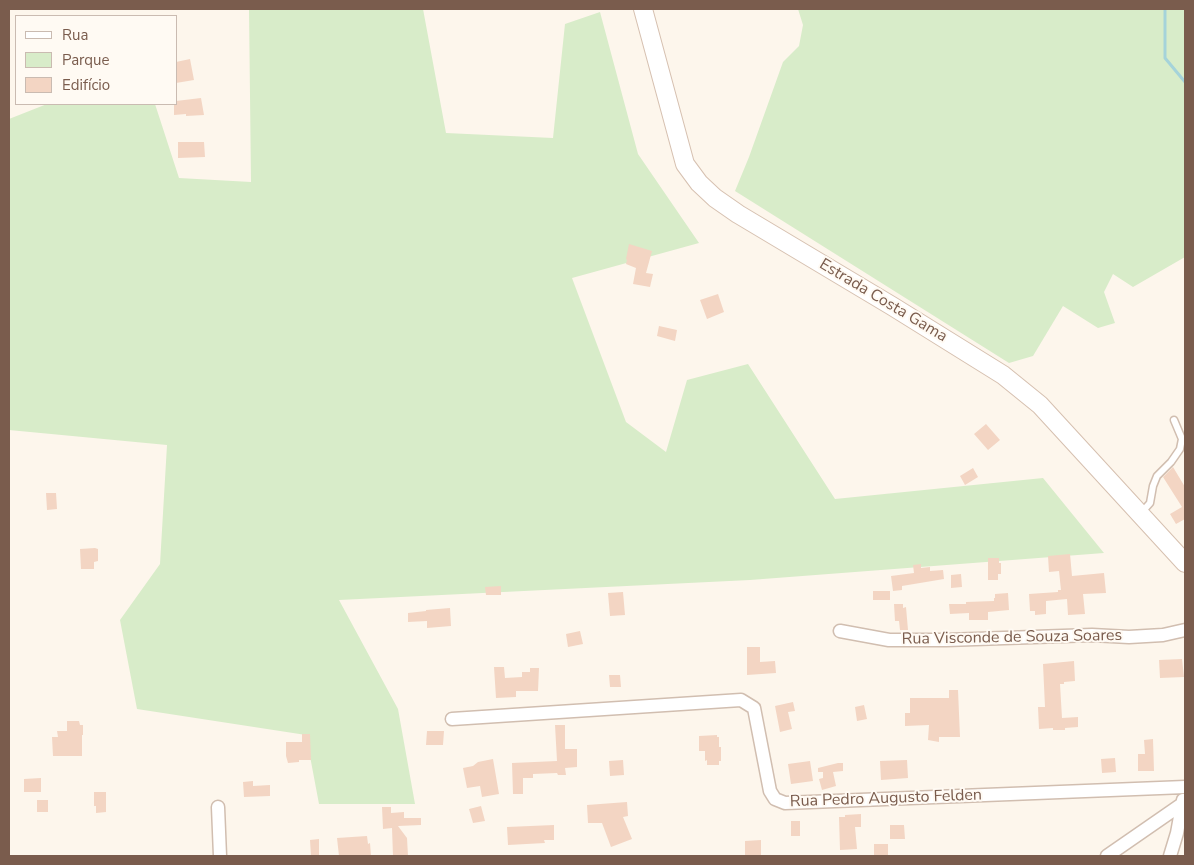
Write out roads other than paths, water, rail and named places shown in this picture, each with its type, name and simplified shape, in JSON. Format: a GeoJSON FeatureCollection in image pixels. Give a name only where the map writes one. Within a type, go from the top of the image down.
{"type":"FeatureCollection","features":[{"type":"Feature","properties":{"kind":"main road","name":"Estrada Costa Gama"},"geometry":{"type":"LineString","coordinates":[[643,9],[686,164],[699,183],[715,198],[738,214],[1003,375],[1040,405],[1185,563]]}},
{"type":"Feature","properties":{"kind":"street","name":"Rua Visconde de Souza Soares"},"geometry":{"type":"LineString","coordinates":[[840,631],[889,640],[946,640],[1092,634],[1129,637],[1185,630]]}},
{"type":"Feature","properties":{"kind":"street","name":"Rua Pedro Augusto Felden"},"geometry":{"type":"LineString","coordinates":[[452,719],[741,700],[754,708],[770,791],[775,799],[785,803],[1184,787]]}},
{"type":"Feature","properties":{"kind":"street"},"geometry":{"type":"LineString","coordinates":[[1170,856],[1184,802],[1184,787]]}},
{"type":"Feature","properties":{"kind":"street"},"geometry":{"type":"LineString","coordinates":[[1107,856],[1184,802]]}},
{"type":"Feature","properties":{"kind":"street"},"geometry":{"type":"LineString","coordinates":[[218,807],[220,856]]}},
{"type":"Feature","properties":{"kind":"lane"},"geometry":{"type":"LineString","coordinates":[[1140,514],[1150,503],[1157,476],[1171,462],[1180,449],[1182,439],[1174,420]]}},
{"type":"Feature","properties":{"kind":"waterway"},"geometry":{"type":"LineString","coordinates":[[1165,9],[1165,58],[1185,82]]}}]}
